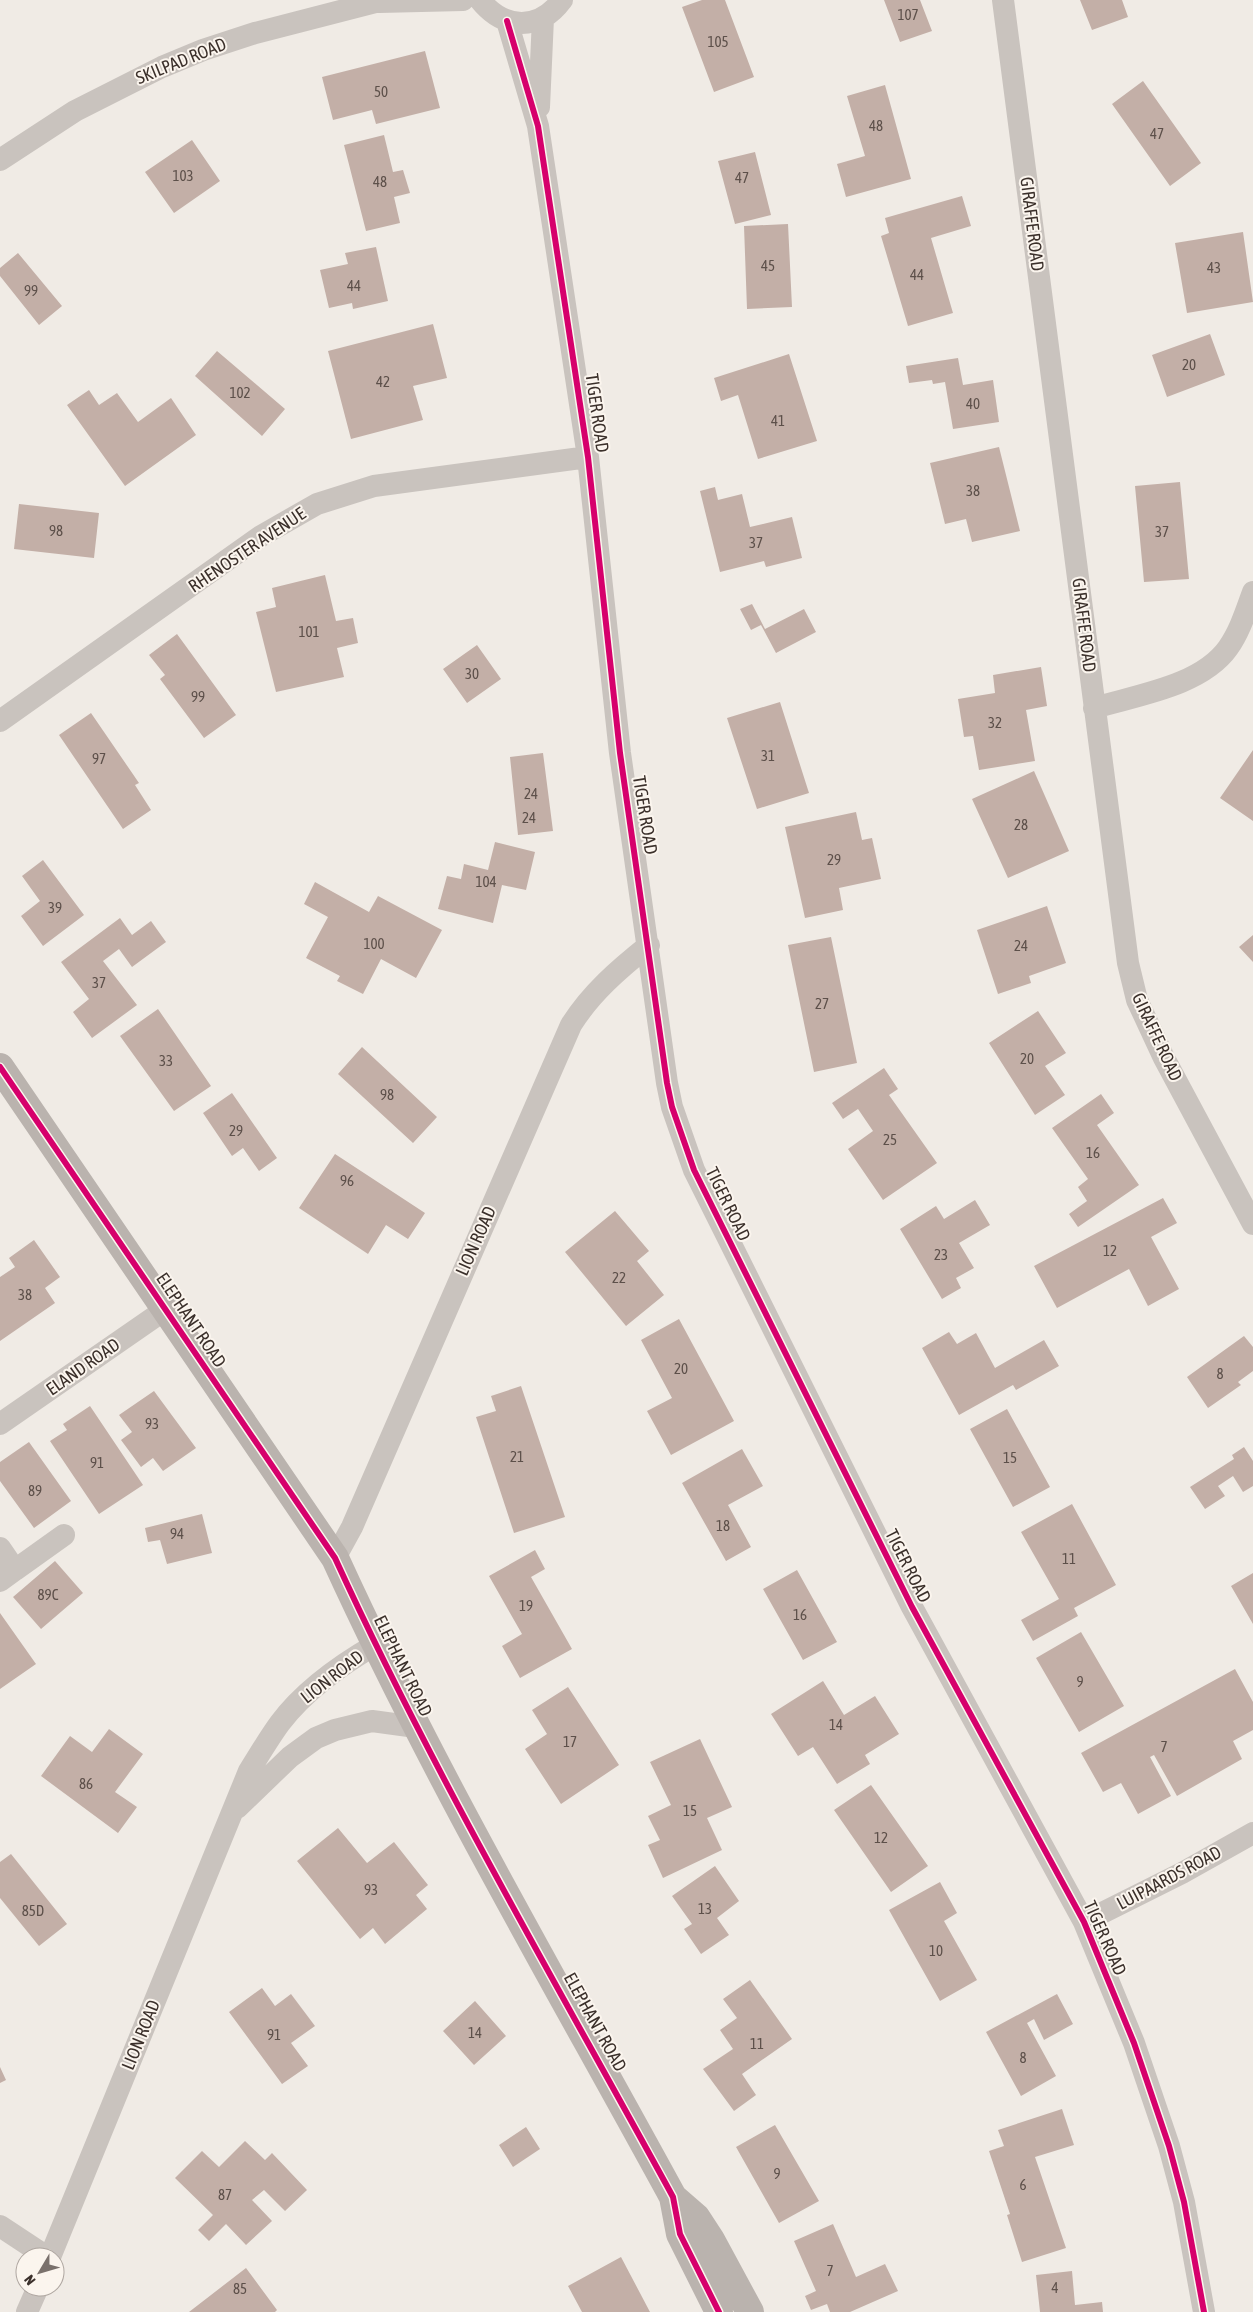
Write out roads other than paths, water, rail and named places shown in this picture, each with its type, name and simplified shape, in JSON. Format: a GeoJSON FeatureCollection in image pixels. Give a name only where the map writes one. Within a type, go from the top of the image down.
{"type":"FeatureCollection","features":[{"type":"Feature","properties":{"kind":"street","name":"SKILPAD ROAD"},"geometry":{"type":"LineString","coordinates":[[0,160],[75,110],[203,50],[255,33],[381,1],[463,0]]}},
{"type":"Feature","properties":{"kind":"street"},"geometry":{"type":"LineString","coordinates":[[480,0],[497,16],[507,21],[531,22],[543,18],[553,11],[562,0]]}},
{"type":"Feature","properties":{"kind":"street","name":"GIRAFFE ROAD"},"geometry":{"type":"LineString","coordinates":[[1003,0],[1128,963],[1137,1000],[1164,1058],[1253,1224]]}},
{"type":"Feature","properties":{"kind":"street","name":"TIGER ROAD"},"geometry":{"type":"LineString","coordinates":[[538,126],[543,18]]}},
{"type":"Feature","properties":{"kind":"street","name":"TIGER ROAD"},"geometry":{"type":"LineString","coordinates":[[507,21],[538,126],[588,458],[620,753],[672,1107],[694,1170],[912,1607],[1084,1922],[1134,2043],[1169,2146],[1184,2202],[1204,2312]]}},
{"type":"Feature","properties":{"kind":"street","name":"RHENOSTER AVENUE"},"geometry":{"type":"LineString","coordinates":[[0,721],[261,536],[317,504],[374,486],[588,458]]}},
{"type":"Feature","properties":{"kind":"street"},"geometry":{"type":"LineString","coordinates":[[1094,708],[1182,682],[1205,670],[1228,648],[1239,628],[1253,592]]}},
{"type":"Feature","properties":{"kind":"street","name":"LION ROAD"},"geometry":{"type":"LineString","coordinates":[[335,1558],[352,1527],[571,1025],[596,992],[617,971],[649,945]]}},
{"type":"Feature","properties":{"kind":"street","name":"ELEPHANT ROAD"},"geometry":{"type":"LineString","coordinates":[[0,1067],[335,1558],[375,1645],[416,1727],[673,2196],[680,2234],[719,2312]]}},
{"type":"Feature","properties":{"kind":"street","name":"ELAND ROAD"},"geometry":{"type":"LineString","coordinates":[[0,1424],[166,1309]]}},
{"type":"Feature","properties":{"kind":"street"},"geometry":{"type":"LineString","coordinates":[[0,1548],[8,1575],[64,1535]]}},
{"type":"Feature","properties":{"kind":"street","name":"LION ROAD"},"geometry":{"type":"LineString","coordinates":[[53,2247],[249,1771],[280,1722],[294,1707],[344,1663],[375,1645]]}},
{"type":"Feature","properties":{"kind":"street","name":"LION ROAD"},"geometry":{"type":"LineString","coordinates":[[231,1813],[290,1757],[316,1738],[335,1730],[372,1721],[416,1727]]}},
{"type":"Feature","properties":{"kind":"street","name":"LUIPAARDS ROAD"},"geometry":{"type":"LineString","coordinates":[[1084,1922],[1182,1873],[1253,1833]]}},
{"type":"Feature","properties":{"kind":"street","name":"ELEPHANT ROAD"},"geometry":{"type":"LineString","coordinates":[[673,2196],[696,2217],[750,2312]]}},
{"type":"Feature","properties":{"kind":"street"},"geometry":{"type":"LineString","coordinates":[[0,2226],[33,2247]]}},
{"type":"Feature","properties":{"kind":"street"},"geometry":{"type":"LineString","coordinates":[[706,2287],[730,2274]]}},
{"type":"Feature","properties":{"kind":"street"},"geometry":{"type":"LineString","coordinates":[[27,2312],[34,2297]]}}]}
